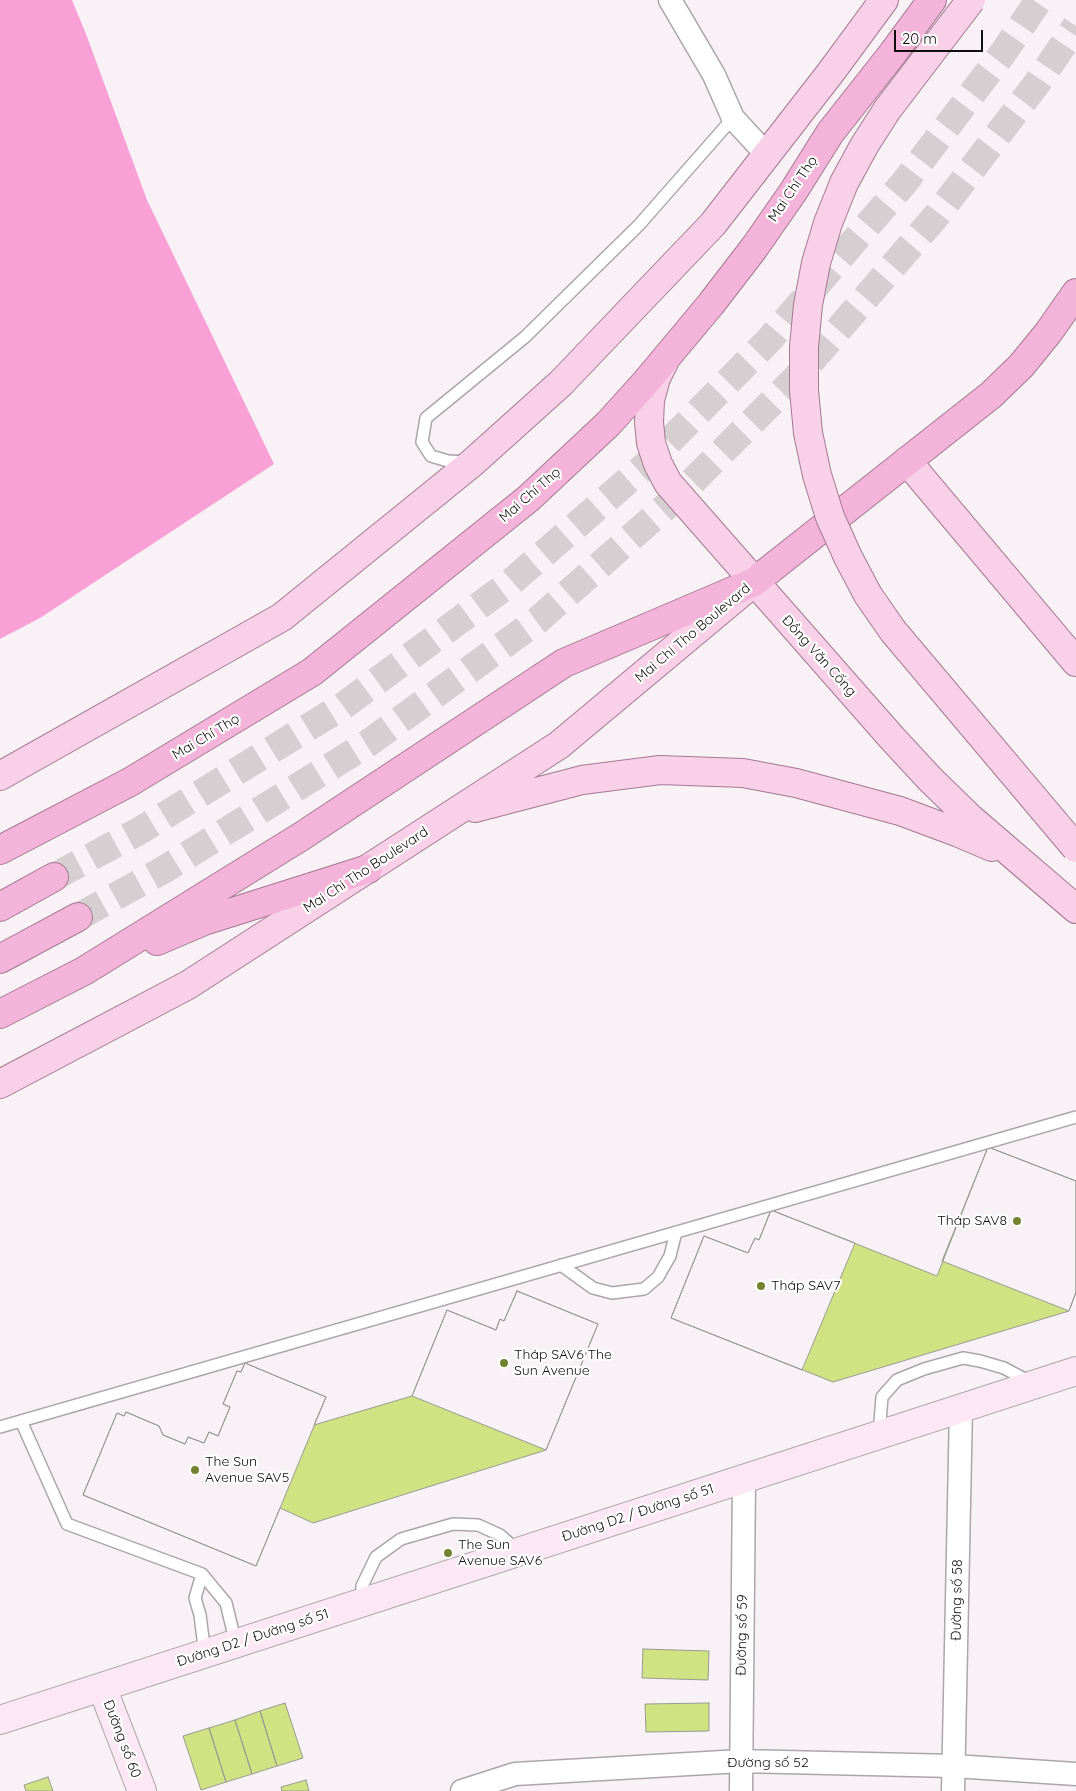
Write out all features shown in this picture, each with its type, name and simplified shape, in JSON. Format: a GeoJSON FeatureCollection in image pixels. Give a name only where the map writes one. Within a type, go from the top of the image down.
{"type":"FeatureCollection","features":[{"type":"Feature","properties":{"kind":"highway","name":"Mai Chí Thọ"},"geometry":{"type":"LineString","coordinates":[[0,850],[130,782],[312,672],[529,498],[608,424],[711,304],[754,248],[793,192],[830,133],[932,0]]}},
{"type":"Feature","properties":{"kind":"highway"},"geometry":{"type":"LineString","coordinates":[[754,582],[991,395],[1021,366],[1048,333],[1076,293]]}},
{"type":"Feature","properties":{"kind":"highway","name":"Mai Chi Tho Boulevard"},"geometry":{"type":"LineString","coordinates":[[0,1014],[84,971],[302,836],[564,663],[754,582]]}},
{"type":"Feature","properties":{"kind":"highway"},"geometry":{"type":"LineString","coordinates":[[84,971],[204,922],[368,869]]}},
{"type":"Feature","properties":{"kind":"highway"},"geometry":{"type":"LineString","coordinates":[[0,907],[54,877]]}},
{"type":"Feature","properties":{"kind":"highway"},"geometry":{"type":"LineString","coordinates":[[0,959],[78,917]]}},
{"type":"Feature","properties":{"kind":"main road"},"geometry":{"type":"LineString","coordinates":[[0,776],[282,617],[472,462],[561,383],[713,224],[884,0]]}},
{"type":"Feature","properties":{"kind":"main road"},"geometry":{"type":"LineString","coordinates":[[971,0],[888,110],[864,146],[844,183],[828,223],[816,263],[808,305],[804,347],[804,390],[808,433],[817,475],[830,517],[868,596],[893,632],[1076,848]]}},
{"type":"Feature","properties":{"kind":"main road","name":"Đồng Văn Cống"},"geometry":{"type":"LineString","coordinates":[[666,358],[656,378],[650,400],[649,422],[650,436],[658,464],[668,483],[924,772],[970,818],[1076,909]]}},
{"type":"Feature","properties":{"kind":"main road"},"geometry":{"type":"LineString","coordinates":[[907,461],[1076,662]]}},
{"type":"Feature","properties":{"kind":"main road","name":"Mai Chi Tho Boulevard"},"geometry":{"type":"LineString","coordinates":[[0,1084],[188,985],[559,745],[754,582]]}},
{"type":"Feature","properties":{"kind":"main road"},"geometry":{"type":"LineString","coordinates":[[452,814],[582,780],[660,770],[743,773],[796,783],[900,811],[1016,858]]}},
{"type":"Feature","properties":{"kind":"street"},"geometry":{"type":"LineString","coordinates":[[670,0],[714,76],[733,118],[767,155]]}},
{"type":"Feature","properties":{"kind":"street","name":"Đường D2 / Đường số 51"},"geometry":{"type":"LineString","coordinates":[[0,1720],[1076,1371]]}},
{"type":"Feature","properties":{"kind":"street","name":"Đường số 58"},"geometry":{"type":"LineString","coordinates":[[953,1791],[962,1408]]}},
{"type":"Feature","properties":{"kind":"street","name":"Đường số 59"},"geometry":{"type":"LineString","coordinates":[[741,1791],[744,1478]]}},
{"type":"Feature","properties":{"kind":"street","name":"Đường số 60"},"geometry":{"type":"LineString","coordinates":[[102,1687],[142,1791]]}},
{"type":"Feature","properties":{"kind":"street","name":"Đường số 52"},"geometry":{"type":"LineString","coordinates":[[462,1791],[514,1774],[741,1761],[954,1766],[1076,1774]]}},
{"type":"Feature","properties":{"kind":"lane"},"geometry":{"type":"LineString","coordinates":[[472,462],[448,461],[431,456],[422,442],[426,418],[525,337],[639,225],[733,118]]}},
{"type":"Feature","properties":{"kind":"lane"},"geometry":{"type":"LineString","coordinates":[[0,1427],[1076,1117]]}},
{"type":"Feature","properties":{"kind":"lane"},"geometry":{"type":"LineString","coordinates":[[561,1265],[593,1288],[603,1291],[612,1293],[644,1289],[658,1276],[670,1256],[676,1232]]}},
{"type":"Feature","properties":{"kind":"lane"},"geometry":{"type":"LineString","coordinates":[[879,1435],[882,1397],[897,1380],[924,1369],[963,1358],[1004,1368],[1034,1384]]}},
{"type":"Feature","properties":{"kind":"lane"},"geometry":{"type":"LineString","coordinates":[[21,1421],[67,1524],[202,1574],[226,1603],[236,1644]]}},
{"type":"Feature","properties":{"kind":"lane"},"geometry":{"type":"LineString","coordinates":[[361,1604],[362,1586],[376,1557],[401,1540],[453,1524],[478,1525],[500,1535],[519,1552]]}},
{"type":"Feature","properties":{"kind":"lane"},"geometry":{"type":"LineString","coordinates":[[202,1574],[195,1598],[200,1615],[205,1654]]}},
{"type":"Feature","properties":{"kind":"shaded area"},"geometry":{"type":"Polygon","coordinates":[[[0,0],[72,0],[147,200],[274,464],[40,618],[0,639],[0,0]]]}},
{"type":"Feature","properties":{"kind":"building","name":"Tháp SAV8"},"geometry":{"type":"Polygon","coordinates":[[[988,1147],[1076,1181],[1076,1292],[1069,1311],[942,1261],[988,1147]]]}},
{"type":"Feature","properties":{"kind":"building"},"geometry":{"type":"Polygon","coordinates":[[[988,1147],[1076,1181],[1076,1292],[1069,1311],[833,1382],[671,1318],[704,1236],[748,1253],[755,1238],[759,1240],[771,1210],[937,1276],[988,1147]]]}},
{"type":"Feature","properties":{"kind":"building","name":"Tháp SAV7"},"geometry":{"type":"Polygon","coordinates":[[[771,1210],[855,1243],[802,1370],[671,1318],[704,1236],[748,1253],[755,1238],[759,1240],[771,1210]]]}},
{"type":"Feature","properties":{"kind":"building","name":"Tháp SAV6 The Sun Avenue"},"geometry":{"type":"Polygon","coordinates":[[[517,1291],[598,1324],[546,1450],[412,1396],[447,1310],[496,1330],[500,1319],[504,1321],[517,1291]]]}},
{"type":"Feature","properties":{"kind":"building"},"geometry":{"type":"Polygon","coordinates":[[[517,1291],[598,1324],[546,1450],[313,1523],[280,1508],[256,1566],[83,1495],[117,1413],[124,1416],[126,1412],[159,1426],[163,1435],[185,1444],[188,1437],[204,1443],[209,1432],[218,1436],[230,1407],[223,1404],[237,1371],[241,1372],[245,1363],[326,1397],[314,1425],[412,1396],[447,1310],[496,1330],[500,1319],[504,1321],[517,1291]]]}},
{"type":"Feature","properties":{"kind":"building","name":"The Sun Avenue SAV5"},"geometry":{"type":"Polygon","coordinates":[[[245,1363],[326,1397],[256,1566],[83,1495],[117,1413],[124,1416],[126,1412],[159,1426],[163,1435],[185,1444],[188,1437],[204,1443],[209,1432],[218,1436],[230,1407],[223,1404],[237,1371],[241,1372],[245,1363]]]}},
{"type":"Feature","properties":{"kind":"building"},"geometry":{"type":"Polygon","coordinates":[[[643,1649],[709,1651],[708,1680],[642,1678],[643,1649]]]}},
{"type":"Feature","properties":{"kind":"building"},"geometry":{"type":"Polygon","coordinates":[[[285,1703],[303,1758],[277,1766],[260,1711],[285,1703]]]}},
{"type":"Feature","properties":{"kind":"building"},"geometry":{"type":"Polygon","coordinates":[[[709,1703],[709,1731],[646,1732],[645,1704],[709,1703]]]}},
{"type":"Feature","properties":{"kind":"building"},"geometry":{"type":"Polygon","coordinates":[[[260,1711],[277,1766],[252,1774],[235,1720],[260,1711]]]}},
{"type":"Feature","properties":{"kind":"building"},"geometry":{"type":"Polygon","coordinates":[[[235,1720],[252,1774],[226,1782],[209,1728],[235,1720]]]}},
{"type":"Feature","properties":{"kind":"building"},"geometry":{"type":"Polygon","coordinates":[[[209,1728],[226,1782],[201,1790],[183,1736],[209,1728]]]}},
{"type":"Feature","properties":{"kind":"building"},"geometry":{"type":"Polygon","coordinates":[[[48,1777],[53,1791],[26,1791],[24,1785],[48,1777]]]}},
{"type":"Feature","properties":{"kind":"building"},"geometry":{"type":"Polygon","coordinates":[[[306,1780],[309,1791],[282,1791],[281,1787],[306,1780]]]}},
{"type":"Feature","properties":{"kind":"tunnel"},"geometry":{"type":"LineString","coordinates":[[54,877],[141,830],[343,706],[510,583],[647,464],[769,340],[904,183],[1003,53],[1039,0]]}},
{"type":"Feature","properties":{"kind":"tunnel"},"geometry":{"type":"LineString","coordinates":[[78,917],[165,869],[367,744],[538,620],[679,495],[801,373],[937,215],[1038,82],[1076,26]]}},
{"type":"Feature","properties":{"kind":"place","name":"Tháp SAV8"},"geometry":{"type":"Point","coordinates":[1017,1221]}},
{"type":"Feature","properties":{"kind":"place","name":"Tháp SAV7"},"geometry":{"type":"Point","coordinates":[761,1286]}},
{"type":"Feature","properties":{"kind":"place","name":"Tháp SAV6 The Sun Avenue"},"geometry":{"type":"Point","coordinates":[504,1363]}},
{"type":"Feature","properties":{"kind":"place","name":"The Sun Avenue SAV5"},"geometry":{"type":"Point","coordinates":[195,1470]}},
{"type":"Feature","properties":{"kind":"place","name":"The Sun Avenue SAV6"},"geometry":{"type":"Point","coordinates":[448,1553]}}]}
